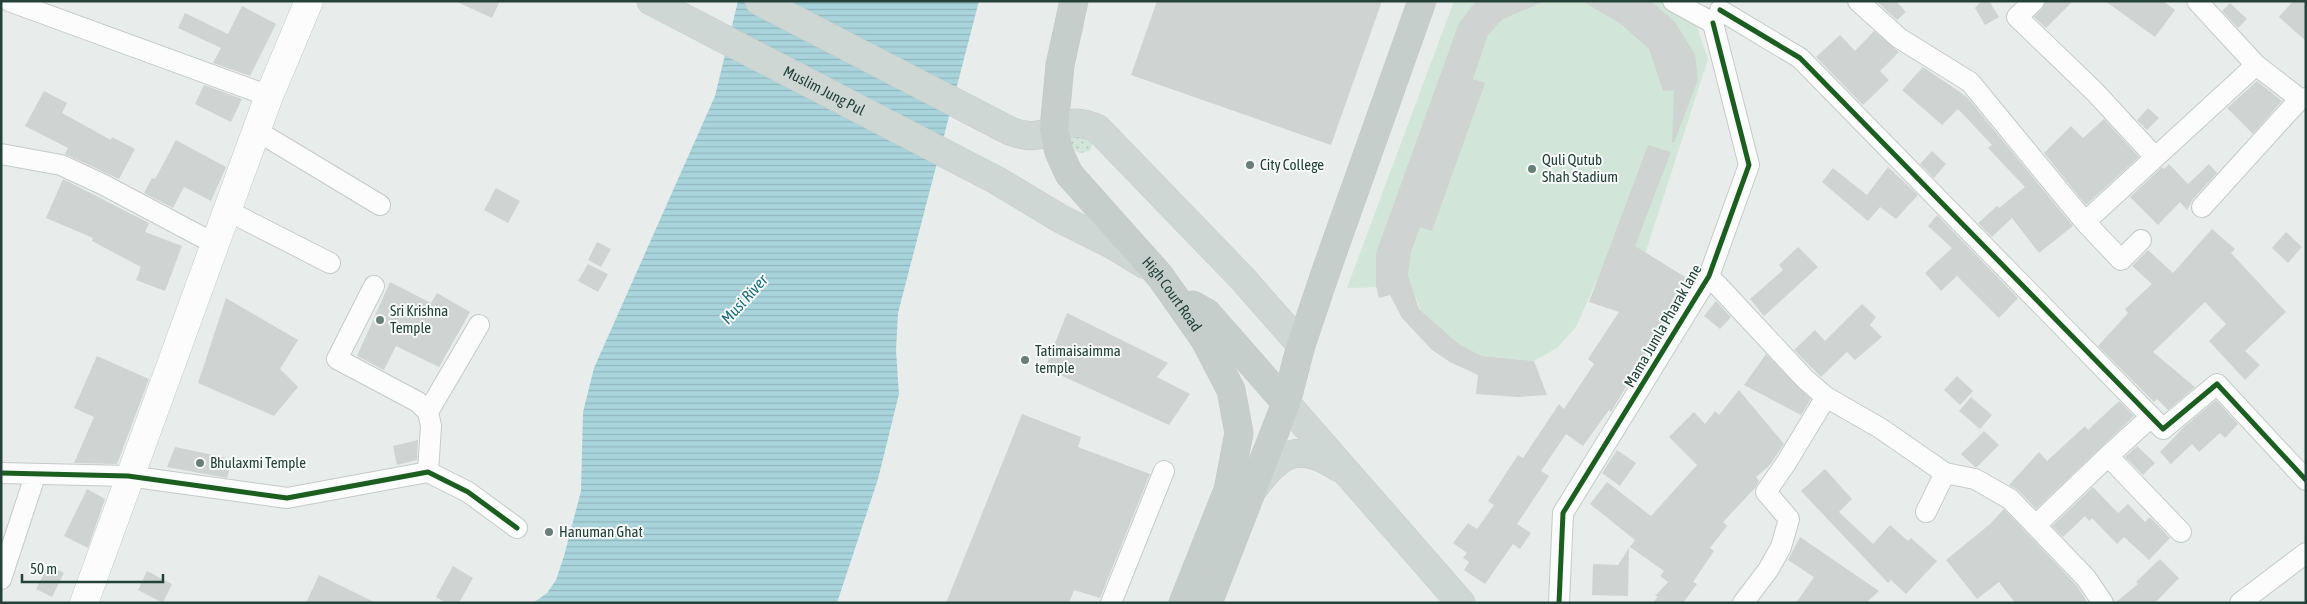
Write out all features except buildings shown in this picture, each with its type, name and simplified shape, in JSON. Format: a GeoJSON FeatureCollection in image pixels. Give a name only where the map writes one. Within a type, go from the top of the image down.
{"type":"FeatureCollection","features":[{"type":"Feature","properties":{"kind":"highway","name":"High Court Road"},"geometry":{"type":"LineString","coordinates":[[1074,1],[1060,65],[1054,129],[1059,152],[1069,174],[1168,286],[1205,340],[1231,390],[1239,433],[1228,490],[1183,603]]}},
{"type":"Feature","properties":{"kind":"highway"},"geometry":{"type":"LineString","coordinates":[[1208,603],[1286,403],[1301,346],[1422,1]]}},
{"type":"Feature","properties":{"kind":"highway"},"geometry":{"type":"LineString","coordinates":[[1168,286],[1207,314],[1286,403]]}},
{"type":"Feature","properties":{"kind":"main road"},"geometry":{"type":"LineString","coordinates":[[84,603],[128,476],[269,96],[309,1]]}},
{"type":"Feature","properties":{"kind":"main road","name":"Muslim Jung Pul"},"geometry":{"type":"LineString","coordinates":[[651,1],[996,180],[1061,219],[1111,244],[1168,286]]}},
{"type":"Feature","properties":{"kind":"main road"},"geometry":{"type":"LineString","coordinates":[[759,1],[1010,131],[1024,136],[1040,135],[1068,123],[1084,123],[1098,129],[1241,276],[1301,346]]}},
{"type":"Feature","properties":{"kind":"main road"},"geometry":{"type":"LineString","coordinates":[[1286,403],[1461,603]]}},
{"type":"Feature","properties":{"kind":"main road"},"geometry":{"type":"LineString","coordinates":[[1254,488],[1272,465],[1285,457],[1303,453],[1321,458],[1352,477]]}},
{"type":"Feature","properties":{"kind":"street"},"geometry":{"type":"LineString","coordinates":[[8,1],[269,96]]}},
{"type":"Feature","properties":{"kind":"street"},"geometry":{"type":"LineString","coordinates":[[1673,1],[1720,11],[1800,58],[2163,429],[2217,384],[2306,480]]}},
{"type":"Feature","properties":{"kind":"street"},"geometry":{"type":"LineString","coordinates":[[1858,1],[1899,38],[1970,82],[2085,222],[2121,260],[2141,240]]}},
{"type":"Feature","properties":{"kind":"street"},"geometry":{"type":"LineString","coordinates":[[2034,1],[2017,17],[2094,91],[2155,157]]}},
{"type":"Feature","properties":{"kind":"street"},"geometry":{"type":"LineString","coordinates":[[2197,1],[2256,65],[2303,99],[2202,207]]}},
{"type":"Feature","properties":{"kind":"street","name":"Mama Jumla Pharak lane"},"geometry":{"type":"LineString","coordinates":[[1560,603],[1563,513],[1709,276],[1749,165],[1720,11]]}},
{"type":"Feature","properties":{"kind":"street"},"geometry":{"type":"LineString","coordinates":[[2085,222],[2256,65]]}},
{"type":"Feature","properties":{"kind":"street"},"geometry":{"type":"LineString","coordinates":[[257,131],[380,206]]}},
{"type":"Feature","properties":{"kind":"street"},"geometry":{"type":"LineString","coordinates":[[1,154],[62,166],[104,185],[215,244]]}},
{"type":"Feature","properties":{"kind":"street"},"geometry":{"type":"LineString","coordinates":[[228,210],[330,263]]}},
{"type":"Feature","properties":{"kind":"street"},"geometry":{"type":"LineString","coordinates":[[1709,276],[1805,379],[1826,397],[1880,428],[1945,473],[1975,479],[2010,498],[2037,524],[2086,578],[2103,603]]}},
{"type":"Feature","properties":{"kind":"street"},"geometry":{"type":"LineString","coordinates":[[374,286],[337,359],[418,402],[428,412],[431,426],[428,472]]}},
{"type":"Feature","properties":{"kind":"street"},"geometry":{"type":"LineString","coordinates":[[428,412],[479,325]]}},
{"type":"Feature","properties":{"kind":"street"},"geometry":{"type":"LineString","coordinates":[[1743,603],[1768,570],[1781,547],[1789,519],[1766,492],[1826,397]]}},
{"type":"Feature","properties":{"kind":"street"},"geometry":{"type":"LineString","coordinates":[[2037,524],[2151,417]]}},
{"type":"Feature","properties":{"kind":"street"},"geometry":{"type":"LineString","coordinates":[[2108,456],[2181,532]]}},
{"type":"Feature","properties":{"kind":"street"},"geometry":{"type":"LineString","coordinates":[[1111,603],[1164,471]]}},
{"type":"Feature","properties":{"kind":"street"},"geometry":{"type":"LineString","coordinates":[[1,473],[34,476],[128,476],[287,498],[428,472],[468,492],[517,528]]}},
{"type":"Feature","properties":{"kind":"street"},"geometry":{"type":"LineString","coordinates":[[1926,512],[1945,473]]}},
{"type":"Feature","properties":{"kind":"street"},"geometry":{"type":"LineString","coordinates":[[1,579],[34,476]]}},
{"type":"Feature","properties":{"kind":"street"},"geometry":{"type":"LineString","coordinates":[[2240,603],[2306,554]]}},
{"type":"Feature","properties":{"kind":"green space","name":"Quli Qutub Shah Stadium"},"geometry":{"type":"Polygon","coordinates":[[[1454,1],[1688,1],[1708,59],[1637,279],[1597,280],[1576,327],[1557,348],[1534,361],[1482,356],[1459,344],[1421,311],[1411,286],[1347,288],[1454,1]]]}},
{"type":"Feature","properties":{"kind":"green space"},"geometry":{"type":"Polygon","coordinates":[[[1074,135],[1094,141],[1090,151],[1080,153],[1073,148],[1071,143],[1074,135]]]}},
{"type":"Feature","properties":{"kind":"water","name":"Musi River"},"geometry":{"type":"Polygon","coordinates":[[[738,1],[979,1],[898,313],[896,351],[899,394],[878,479],[837,603],[533,603],[547,593],[556,580],[581,491],[583,412],[594,368],[715,96],[738,1]]]}},
{"type":"Feature","properties":{"kind":"cycle path"},"geometry":{"type":"LineString","coordinates":[[1720,10],[1800,58],[2163,429],[2217,384],[2306,480]]}},
{"type":"Feature","properties":{"kind":"cycle path"},"geometry":{"type":"LineString","coordinates":[[1559,603],[1563,513],[1709,276],[1749,165],[1713,23]]}},
{"type":"Feature","properties":{"kind":"cycle path"},"geometry":{"type":"LineString","coordinates":[[1,473],[128,476],[287,498],[428,472],[468,492],[517,528]]}},
{"type":"Feature","properties":{"kind":"place","name":"City College"},"geometry":{"type":"Point","coordinates":[1250,165]}},
{"type":"Feature","properties":{"kind":"place","name":"Quli Qutub Shah Stadium"},"geometry":{"type":"Point","coordinates":[1532,169]}},
{"type":"Feature","properties":{"kind":"place","name":"Sri Krishna Temple"},"geometry":{"type":"Point","coordinates":[380,320]}},
{"type":"Feature","properties":{"kind":"place","name":"Tatimaisaimma temple"},"geometry":{"type":"Point","coordinates":[1025,360]}},
{"type":"Feature","properties":{"kind":"place","name":"Bhulaxmi Temple"},"geometry":{"type":"Point","coordinates":[200,463]}},
{"type":"Feature","properties":{"kind":"place","name":"Hanuman Ghat"},"geometry":{"type":"Point","coordinates":[549,532]}}]}
